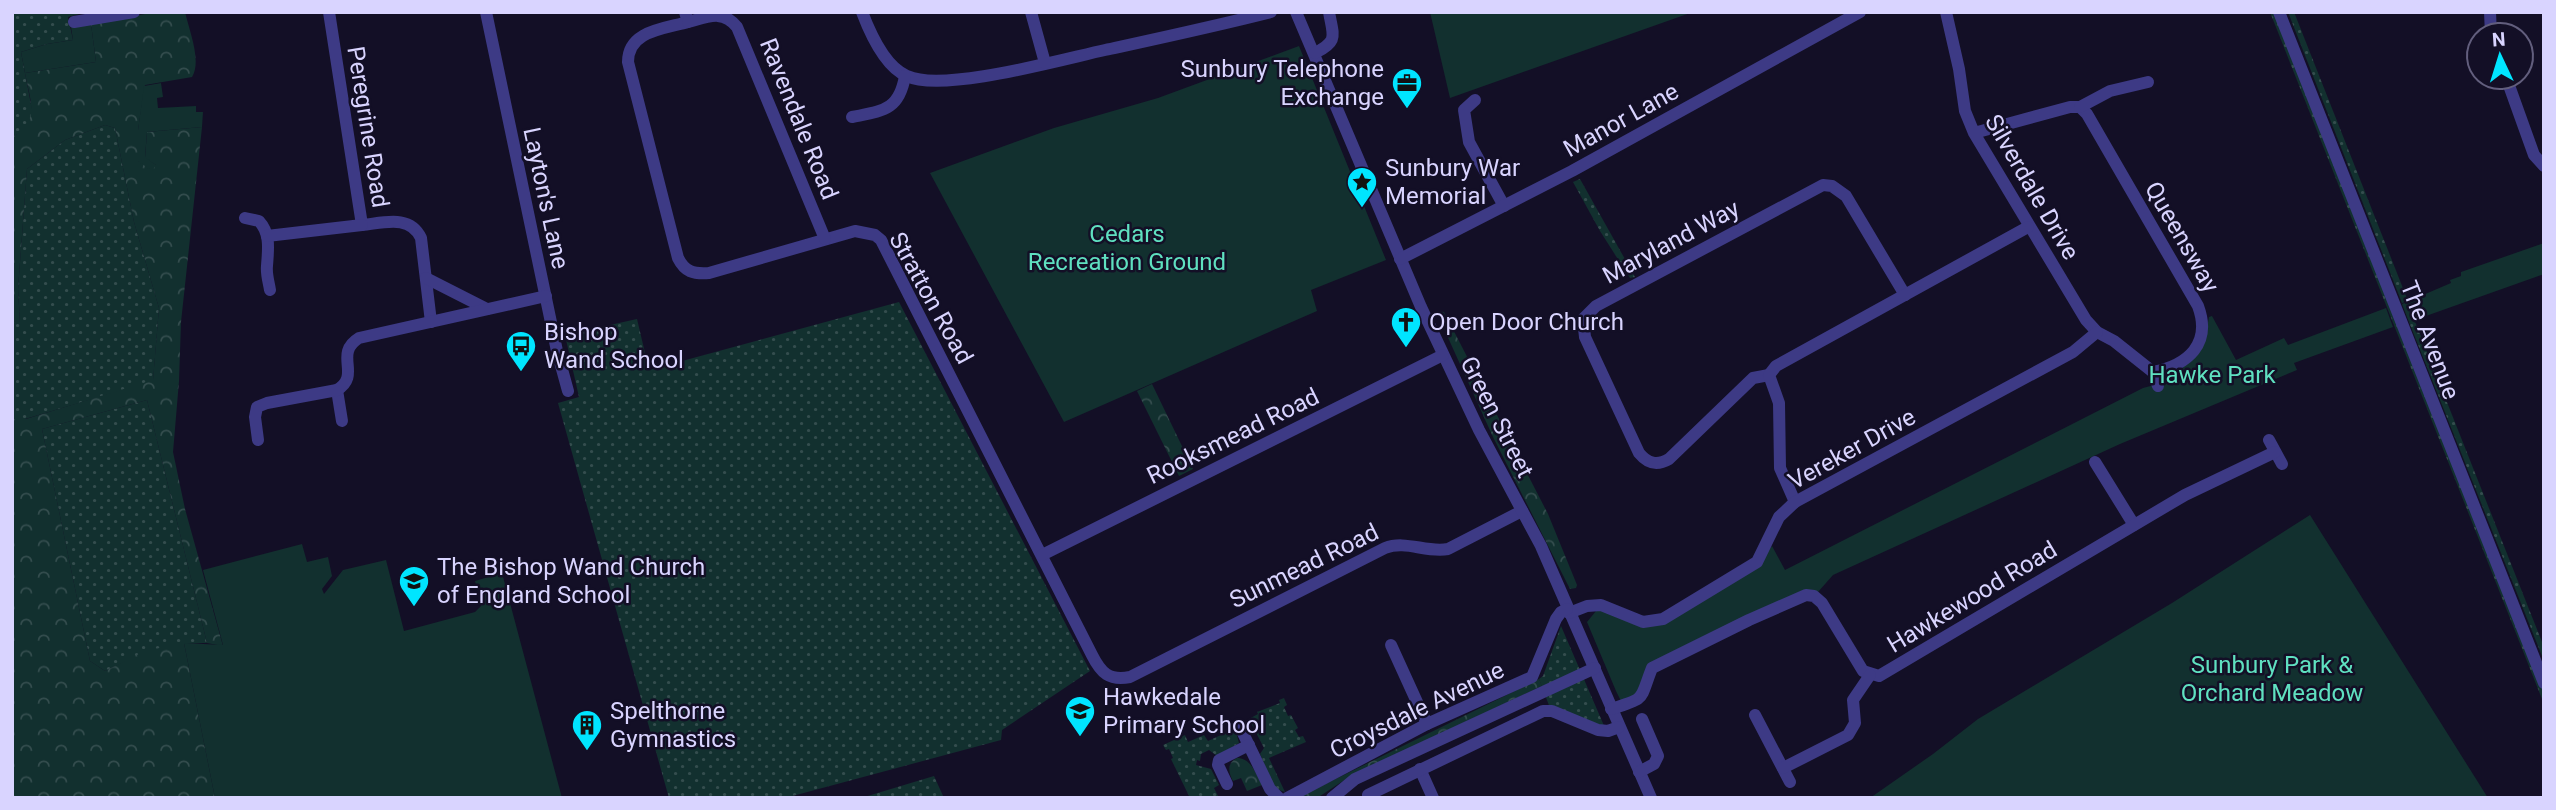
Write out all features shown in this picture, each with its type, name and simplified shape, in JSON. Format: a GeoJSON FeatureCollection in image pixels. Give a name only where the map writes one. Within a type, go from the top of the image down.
{"type":"FeatureCollection","features":[{"type":"Feature","properties":{"kind":"street"},"geometry":{"type":"LineString","coordinates":[[74,22],[134,12]]}},
{"type":"Feature","properties":{"kind":"street","name":"Peregrine Road"},"geometry":{"type":"LineString","coordinates":[[328,12],[362,225],[399,222],[412,225],[421,238],[431,322]]}},
{"type":"Feature","properties":{"kind":"street","name":"Layton's Lane"},"geometry":{"type":"LineString","coordinates":[[486,12],[568,391]]}},
{"type":"Feature","properties":{"kind":"street"},"geometry":{"type":"LineString","coordinates":[[862,12],[888,62],[905,76],[935,81],[975,78],[1271,12]]}},
{"type":"Feature","properties":{"kind":"street"},"geometry":{"type":"LineString","coordinates":[[1031,12],[1045,63]]}},
{"type":"Feature","properties":{"kind":"street","name":"Green Street"},"geometry":{"type":"LineString","coordinates":[[1296,12],[1443,355],[1479,430],[1541,546],[1651,798]]}},
{"type":"Feature","properties":{"kind":"street"},"geometry":{"type":"LineString","coordinates":[[1315,53],[1330,46],[1333,39],[1329,12]]}},
{"type":"Feature","properties":{"kind":"street","name":"Manor Lane"},"geometry":{"type":"LineString","coordinates":[[1400,259],[1572,171],[1860,12]]}},
{"type":"Feature","properties":{"kind":"street","name":"Silverdale Drive"},"geometry":{"type":"LineString","coordinates":[[1946,12],[1965,111],[1973,133],[2028,227],[2086,320],[2097,332]]}},
{"type":"Feature","properties":{"kind":"street","name":"The Avenue"},"geometry":{"type":"LineString","coordinates":[[2279,12],[2544,682]]}},
{"type":"Feature","properties":{"kind":"street","name":"Ravendale Road"},"geometry":{"type":"LineString","coordinates":[[687,17],[723,15],[731,19],[737,27],[825,239]]}},
{"type":"Feature","properties":{"kind":"street","name":"Stratton Road"},"geometry":{"type":"LineString","coordinates":[[687,17],[638,37],[631,44],[628,53],[628,62],[682,265],[694,274],[709,273],[855,232],[866,232],[881,240],[1098,667],[1108,676]]}},
{"type":"Feature","properties":{"kind":"street"},"geometry":{"type":"LineString","coordinates":[[852,117],[887,110],[899,94],[905,76]]}},
{"type":"Feature","properties":{"kind":"street"},"geometry":{"type":"LineString","coordinates":[[1973,133],[2070,107],[2080,107],[2110,91],[2147,82]]}},
{"type":"Feature","properties":{"kind":"street"},"geometry":{"type":"LineString","coordinates":[[2511,91],[2534,155],[2544,166]]}},
{"type":"Feature","properties":{"kind":"street"},"geometry":{"type":"LineString","coordinates":[[1475,100],[1464,110],[1469,142],[1504,206]]}},
{"type":"Feature","properties":{"kind":"street","name":"Queensway"},"geometry":{"type":"LineString","coordinates":[[2080,107],[2087,114],[2191,294],[2202,318],[2201,336],[2195,350],[2171,369],[2153,372]]}},
{"type":"Feature","properties":{"kind":"street","name":"Maryland Way"},"geometry":{"type":"LineString","coordinates":[[1905,295],[1846,196],[1832,186],[1823,185],[1606,300],[1589,311],[1583,319],[1585,337],[1639,453],[1653,464],[1662,463],[1753,378],[1769,375],[1776,366],[1905,295],[2028,227]]}},
{"type":"Feature","properties":{"kind":"street"},"geometry":{"type":"LineString","coordinates":[[246,218],[259,221],[267,236],[270,290]]}},
{"type":"Feature","properties":{"kind":"street"},"geometry":{"type":"LineString","coordinates":[[267,236],[362,225]]}},
{"type":"Feature","properties":{"kind":"street"},"geometry":{"type":"LineString","coordinates":[[426,278],[487,309]]}},
{"type":"Feature","properties":{"kind":"street"},"geometry":{"type":"LineString","coordinates":[[258,440],[255,412],[261,404],[342,387],[349,376],[346,357],[352,343],[368,336],[546,296]]}},
{"type":"Feature","properties":{"kind":"street"},"geometry":{"type":"LineString","coordinates":[[2097,332],[2114,341],[2153,372],[2158,386]]}},
{"type":"Feature","properties":{"kind":"street","name":"Vereker Drive"},"geometry":{"type":"LineString","coordinates":[[1568,611],[1594,604],[1643,622],[1663,619],[1756,562],[1779,517],[1795,502],[2073,352],[2097,332]]}},
{"type":"Feature","properties":{"kind":"street","name":"Rooksmead Road"},"geometry":{"type":"LineString","coordinates":[[1042,555],[1443,355]]}},
{"type":"Feature","properties":{"kind":"street"},"geometry":{"type":"LineString","coordinates":[[1769,375],[1779,403],[1780,468],[1795,502]]}},
{"type":"Feature","properties":{"kind":"street"},"geometry":{"type":"LineString","coordinates":[[337,390],[342,421]]}},
{"type":"Feature","properties":{"kind":"street","name":"Hawkewood Road"},"geometry":{"type":"LineString","coordinates":[[1611,709],[1638,701],[1652,668],[1806,595],[1814,596],[1822,603],[1863,671],[1879,676],[2185,495],[2278,458],[2269,440]]}},
{"type":"Feature","properties":{"kind":"street"},"geometry":{"type":"LineString","coordinates":[[2095,462],[2134,525]]}},
{"type":"Feature","properties":{"kind":"street","name":"Sunmead Road"},"geometry":{"type":"LineString","coordinates":[[1108,676],[1118,679],[1130,677],[1394,544],[1436,551],[1448,549],[1522,511]]}},
{"type":"Feature","properties":{"kind":"street","name":"Croysdale Avenue"},"geometry":{"type":"LineString","coordinates":[[1287,798],[1427,724],[1532,677],[1556,619],[1561,612],[1568,611]]}},
{"type":"Feature","properties":{"kind":"street"},"geometry":{"type":"LineString","coordinates":[[1391,645],[1427,724]]}},
{"type":"Feature","properties":{"kind":"street"},"geometry":{"type":"LineString","coordinates":[[1332,798],[1354,779],[1595,668]]}},
{"type":"Feature","properties":{"kind":"street"},"geometry":{"type":"LineString","coordinates":[[1783,768],[1848,735],[1856,723],[1853,700],[1870,675]]}},
{"type":"Feature","properties":{"kind":"street"},"geometry":{"type":"LineString","coordinates":[[1368,795],[1543,711],[1552,711],[1598,730],[1608,732],[1619,727]]}},
{"type":"Feature","properties":{"kind":"street"},"geometry":{"type":"LineString","coordinates":[[1639,772],[1654,764],[1658,756],[1642,719]]}},
{"type":"Feature","properties":{"kind":"street"},"geometry":{"type":"LineString","coordinates":[[1763,720],[1790,782]]}},
{"type":"Feature","properties":{"kind":"street"},"geometry":{"type":"LineString","coordinates":[[1241,729],[1269,789],[1279,798]]}},
{"type":"Feature","properties":{"kind":"street"},"geometry":{"type":"LineString","coordinates":[[1227,784],[1218,765],[1219,760],[1249,745]]}},
{"type":"Feature","properties":{"kind":"street"},"geometry":{"type":"LineString","coordinates":[[1420,769],[1433,798]]}},
{"type":"Feature","properties":{"kind":"green space"},"geometry":{"type":"Polygon","coordinates":[[[12,12],[87,12],[68,17],[73,40],[21,52],[33,115],[25,130],[12,137],[12,12]]]}},
{"type":"Feature","properties":{"kind":"green space"},"geometry":{"type":"Polygon","coordinates":[[[156,12],[185,12],[196,63],[192,77],[145,85],[138,130],[138,161],[156,165],[145,158],[147,132],[202,127],[181,322],[173,452],[185,509],[223,646],[207,643],[147,400],[42,429],[90,661],[105,671],[145,651],[184,643],[215,798],[12,798],[12,419],[26,419],[153,380],[159,308],[134,222],[115,128],[105,125],[65,140],[27,169],[18,289],[20,323],[12,323],[12,137],[21,131],[30,117],[31,101],[25,73],[96,62],[91,24],[156,12]]]}},
{"type":"Feature","properties":{"kind":"green space"},"geometry":{"type":"Polygon","coordinates":[[[1430,12],[1693,12],[1450,98],[1430,12]]]}},
{"type":"Feature","properties":{"kind":"green space"},"geometry":{"type":"Polygon","coordinates":[[[2270,12],[2274,12],[2544,691],[2544,704],[2270,12]]]}},
{"type":"Feature","properties":{"kind":"green space"},"geometry":{"type":"Polygon","coordinates":[[[2288,12],[2294,12],[2408,301],[2402,303],[2288,12]]]}},
{"type":"Feature","properties":{"kind":"green space"},"geometry":{"type":"Polygon","coordinates":[[[91,24],[96,62],[25,73],[21,52],[73,40],[71,27],[91,24]]]}},
{"type":"Feature","properties":{"kind":"green space","name":"Cedars Recreation Ground"},"geometry":{"type":"Polygon","coordinates":[[[1299,46],[1386,260],[1311,290],[1317,311],[1064,422],[930,173],[1054,128],[1158,98],[1299,46]]]}},
{"type":"Feature","properties":{"kind":"green space"},"geometry":{"type":"Polygon","coordinates":[[[161,83],[163,97],[157,98],[158,108],[196,106],[196,112],[203,112],[202,127],[147,132],[145,157],[156,165],[152,171],[138,161],[138,130],[144,86],[161,83]]]}},
{"type":"Feature","properties":{"kind":"green space"},"geometry":{"type":"Polygon","coordinates":[[[105,125],[115,128],[134,222],[159,308],[153,381],[25,419],[12,419],[12,323],[20,322],[18,289],[27,169],[65,140],[105,125]]]}},
{"type":"Feature","properties":{"kind":"green space"},"geometry":{"type":"Polygon","coordinates":[[[1580,179],[1635,277],[1630,278],[1600,231],[1573,182],[1580,179]]]}},
{"type":"Feature","properties":{"kind":"green space"},"geometry":{"type":"Polygon","coordinates":[[[2544,243],[2544,274],[2409,322],[2402,304],[2451,283],[2450,280],[2461,276],[2461,272],[2544,243]]]}},
{"type":"Feature","properties":{"kind":"green space"},"geometry":{"type":"Polygon","coordinates":[[[899,302],[1090,671],[1002,730],[1001,740],[785,798],[669,798],[558,403],[579,397],[565,335],[637,319],[649,370],[899,302]]]}},
{"type":"Feature","properties":{"kind":"green space","name":"Hawke Park"},"geometry":{"type":"Polygon","coordinates":[[[2386,308],[2393,327],[2294,363],[2297,370],[2120,444],[1833,575],[1818,592],[1652,663],[1640,694],[1621,701],[1587,622],[1596,611],[1601,610],[1643,625],[1767,552],[1772,546],[1785,570],[2143,388],[2162,383],[2161,377],[2179,365],[2198,346],[2209,317],[2212,316],[2236,360],[2284,338],[2288,345],[2386,308]]]}},
{"type":"Feature","properties":{"kind":"green space"},"geometry":{"type":"Polygon","coordinates":[[[1436,311],[1444,312],[1548,514],[1576,588],[1570,589],[1493,437],[1436,311]]]}},
{"type":"Feature","properties":{"kind":"green space"},"geometry":{"type":"Polygon","coordinates":[[[2414,319],[2544,647],[2544,661],[2409,322],[2414,319]]]}},
{"type":"Feature","properties":{"kind":"green space"},"geometry":{"type":"Polygon","coordinates":[[[1152,384],[1193,469],[1179,476],[1137,391],[1152,384]]]}},
{"type":"Feature","properties":{"kind":"green space"},"geometry":{"type":"Polygon","coordinates":[[[147,400],[207,643],[154,651],[105,671],[90,661],[42,429],[147,400]]]}},
{"type":"Feature","properties":{"kind":"green space","name":"Sunbury Park & Orchard Meadow"},"geometry":{"type":"Polygon","coordinates":[[[2310,515],[2488,798],[1870,798],[1978,719],[2172,603],[2310,515]]]}},
{"type":"Feature","properties":{"kind":"green space"},"geometry":{"type":"Polygon","coordinates":[[[302,544],[307,562],[328,557],[332,576],[322,589],[324,594],[343,570],[386,560],[404,631],[475,612],[481,606],[475,581],[502,573],[562,798],[215,798],[184,643],[223,645],[203,570],[302,544]]]}},
{"type":"Feature","properties":{"kind":"green space"},"geometry":{"type":"Polygon","coordinates":[[[1561,626],[1605,728],[1550,708],[1539,679],[1543,676],[1561,626]]]}},
{"type":"Feature","properties":{"kind":"green space"},"geometry":{"type":"Polygon","coordinates":[[[1539,679],[1542,686],[1352,775],[1317,798],[1297,798],[1539,679]]]}},
{"type":"Feature","properties":{"kind":"green space"},"geometry":{"type":"Polygon","coordinates":[[[1284,698],[1288,716],[1291,715],[1298,728],[1295,730],[1306,742],[1269,758],[1285,792],[1274,788],[1260,754],[1264,748],[1249,719],[1258,714],[1257,712],[1280,703],[1279,700],[1284,698]]]}},
{"type":"Feature","properties":{"kind":"green space"},"geometry":{"type":"Polygon","coordinates":[[[1236,732],[1239,743],[1217,756],[1209,750],[1201,754],[1200,761],[1197,760],[1196,765],[1211,769],[1219,785],[1214,788],[1219,798],[1190,798],[1171,759],[1173,758],[1169,749],[1166,750],[1163,745],[1185,735],[1188,742],[1204,735],[1208,741],[1236,732]]]}},
{"type":"Feature","properties":{"kind":"green space"},"geometry":{"type":"Polygon","coordinates":[[[1237,758],[1249,764],[1262,785],[1247,791],[1241,778],[1233,781],[1229,768],[1231,762],[1237,758]]]}},
{"type":"Feature","properties":{"kind":"green space"},"geometry":{"type":"Polygon","coordinates":[[[934,776],[944,798],[861,798],[934,776]]]}},
{"type":"Feature","properties":{"kind":"place","name":"Sunbury Telephone Exchange"},"geometry":{"type":"Point","coordinates":[1407,110]}},
{"type":"Feature","properties":{"kind":"place","name":"Sunbury War Memorial"},"geometry":{"type":"Point","coordinates":[1362,209]}},
{"type":"Feature","properties":{"kind":"place","name":"Open Door Church"},"geometry":{"type":"Point","coordinates":[1406,349]}},
{"type":"Feature","properties":{"kind":"place","name":"Bishop Wand School"},"geometry":{"type":"Point","coordinates":[521,373]}},
{"type":"Feature","properties":{"kind":"place","name":"The Bishop Wand Church of England School"},"geometry":{"type":"Point","coordinates":[414,608]}},
{"type":"Feature","properties":{"kind":"place","name":"Hawkedale Primary School"},"geometry":{"type":"Point","coordinates":[1080,738]}},
{"type":"Feature","properties":{"kind":"place","name":"Spelthorne Gymnastics"},"geometry":{"type":"Point","coordinates":[587,752]}}]}
